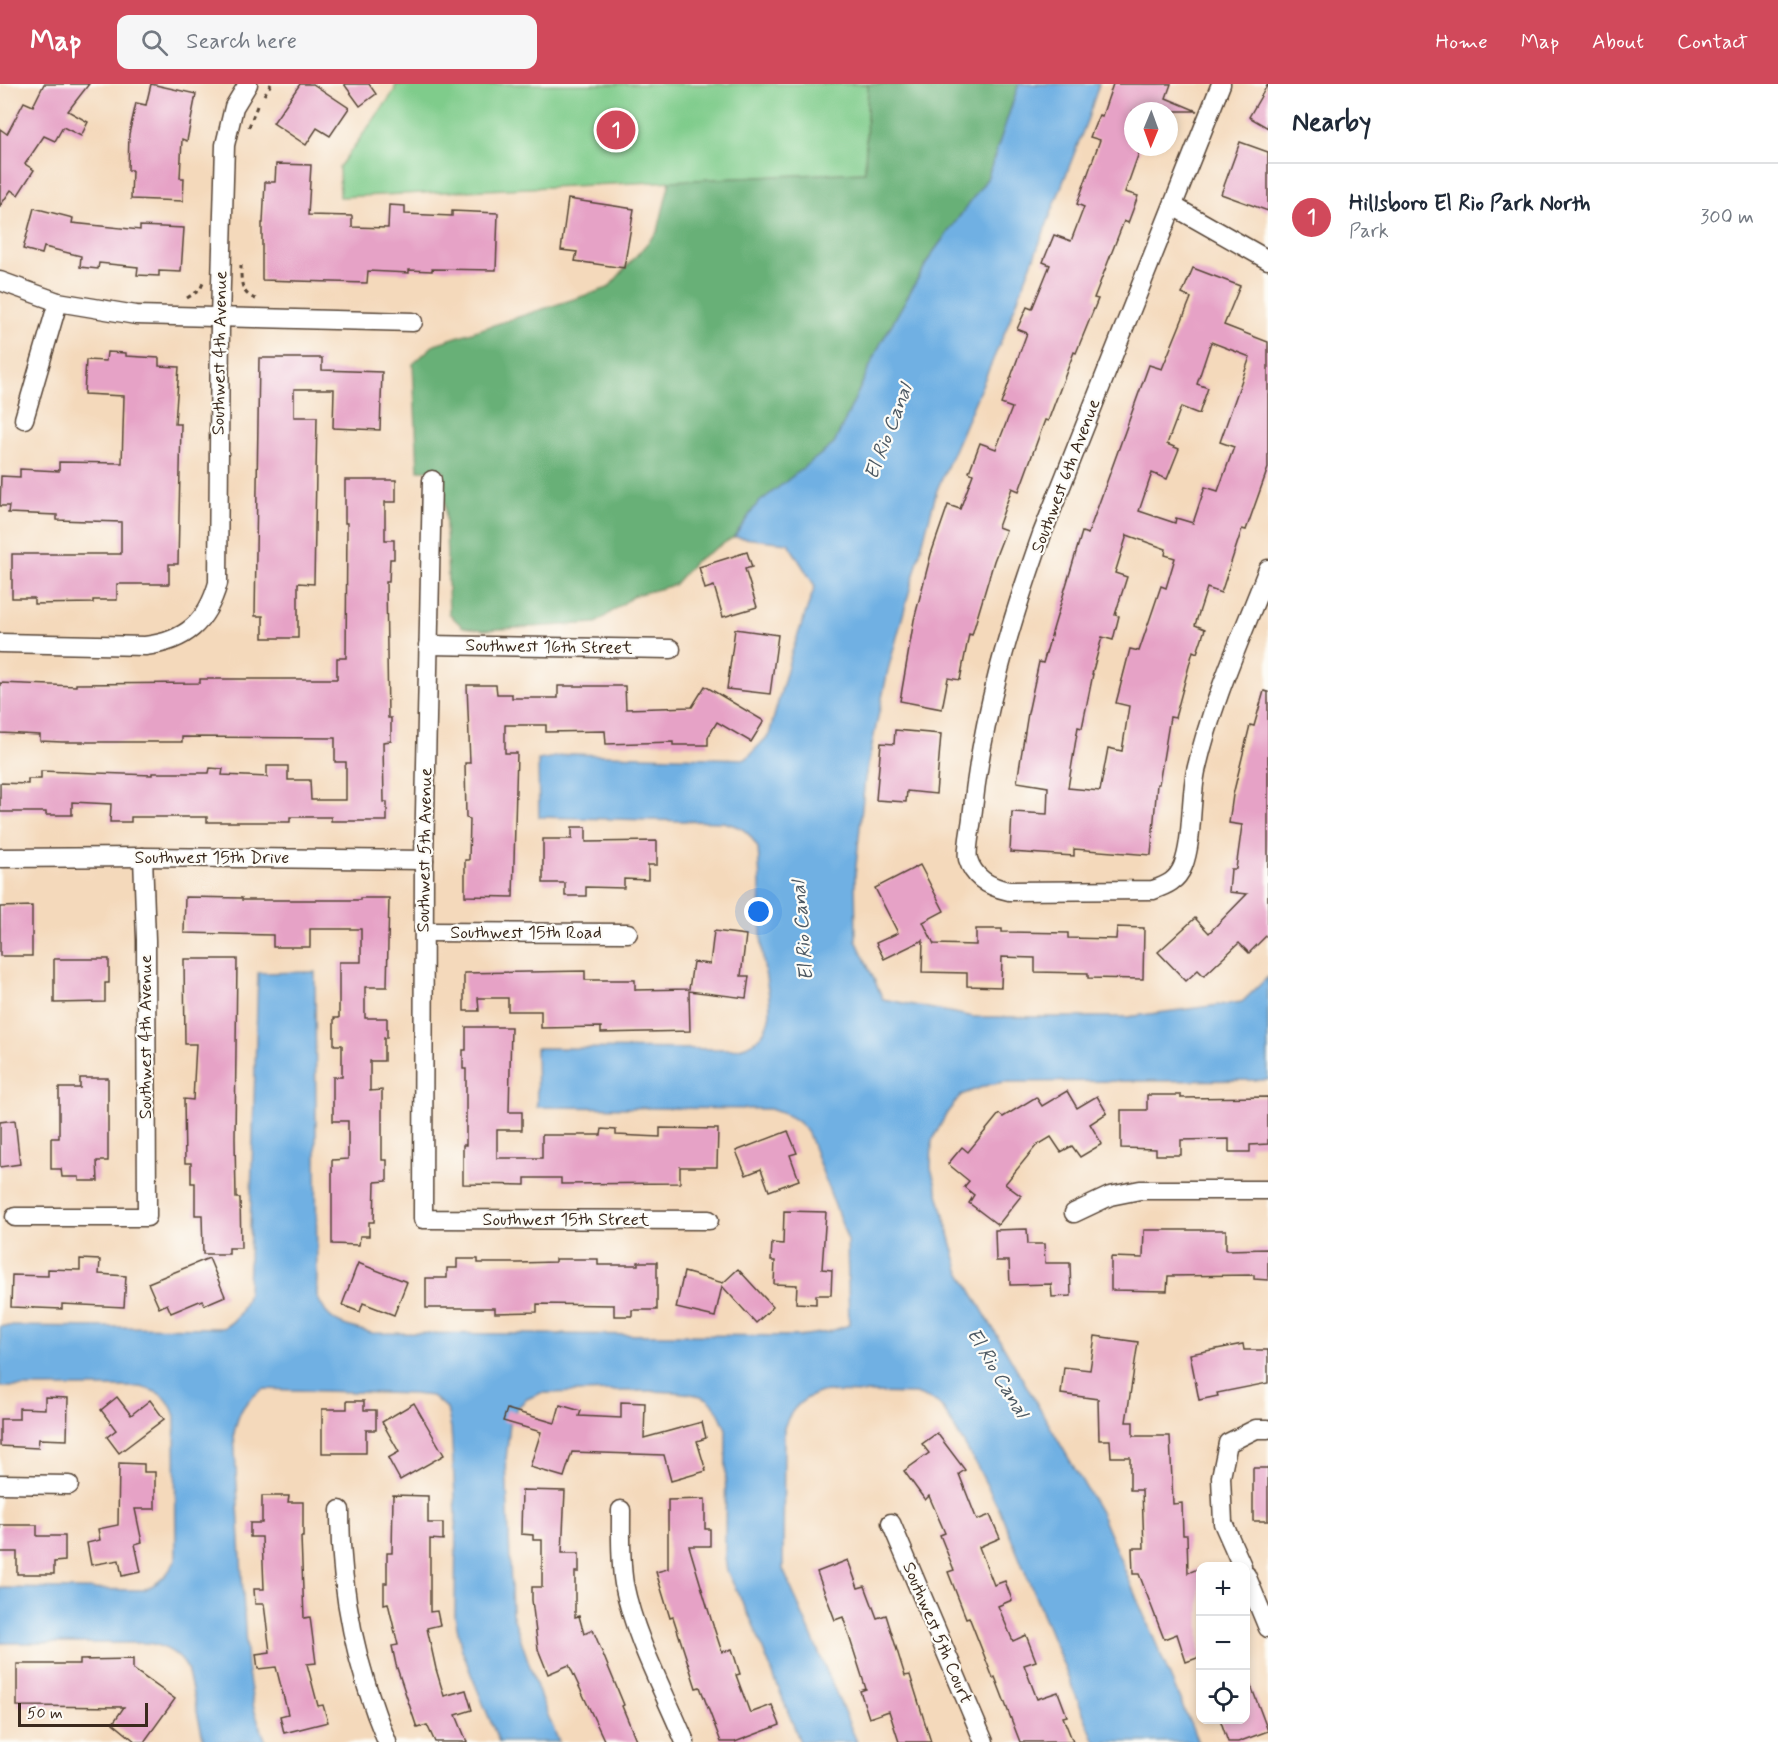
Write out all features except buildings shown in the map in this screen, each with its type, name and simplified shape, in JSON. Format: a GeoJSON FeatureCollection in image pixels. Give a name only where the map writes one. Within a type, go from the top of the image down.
{"type":"FeatureCollection","features":[{"type":"Feature","properties":{"kind":"street","name":"Southwest 4th Avenue"},"geometry":{"type":"LineString","coordinates":[[0,643],[145,646],[162,644],[178,638],[198,622],[205,615],[213,599],[218,583],[220,318],[225,145],[234,107],[248,84]]}},
{"type":"Feature","properties":{"kind":"street","name":"Southwest 6th Avenue"},"geometry":{"type":"LineString","coordinates":[[1221,84],[1019,597],[1000,662],[977,772],[968,858],[980,879],[992,888],[1009,891],[1153,890],[1171,884],[1178,876],[1187,855],[1191,806],[1207,726],[1268,569]]}},
{"type":"Feature","properties":{"kind":"street"},"geometry":{"type":"LineString","coordinates":[[1173,206],[1268,260]]}},
{"type":"Feature","properties":{"kind":"street"},"geometry":{"type":"LineString","coordinates":[[0,281],[58,302],[136,315],[413,322]]}},
{"type":"Feature","properties":{"kind":"street"},"geometry":{"type":"LineString","coordinates":[[24,419],[58,302]]}},
{"type":"Feature","properties":{"kind":"street","name":"Southwest 5th Avenue"},"geometry":{"type":"LineString","coordinates":[[423,1219],[424,860],[432,480]]}},
{"type":"Feature","properties":{"kind":"street","name":"Southwest 16th Street"},"geometry":{"type":"LineString","coordinates":[[428,645],[671,649]]}},
{"type":"Feature","properties":{"kind":"street","name":"Southwest 4th Avenue"},"geometry":{"type":"LineString","coordinates":[[15,1217],[147,1217],[146,940],[142,857]]}},
{"type":"Feature","properties":{"kind":"street","name":"Southwest 15th Drive"},"geometry":{"type":"LineString","coordinates":[[0,858],[424,860]]}},
{"type":"Feature","properties":{"kind":"street","name":"Southwest 15th Road"},"geometry":{"type":"LineString","coordinates":[[424,932],[628,933]]}},
{"type":"Feature","properties":{"kind":"street"},"geometry":{"type":"LineString","coordinates":[[1074,1213],[1110,1196],[1140,1190],[1268,1190]]}},
{"type":"Feature","properties":{"kind":"street","name":"Southwest 15th Street"},"geometry":{"type":"LineString","coordinates":[[423,1219],[709,1220]]}},
{"type":"Feature","properties":{"kind":"street"},"geometry":{"type":"LineString","coordinates":[[1240,1562],[1223,1523],[1221,1477],[1228,1443],[1256,1430],[1268,1429]]}},
{"type":"Feature","properties":{"kind":"street"},"geometry":{"type":"LineString","coordinates":[[0,1484],[69,1485]]}},
{"type":"Feature","properties":{"kind":"street"},"geometry":{"type":"LineString","coordinates":[[340,1510],[342,1564],[349,1617],[362,1670],[387,1742]]}},
{"type":"Feature","properties":{"kind":"street"},"geometry":{"type":"LineString","coordinates":[[621,1510],[621,1548],[627,1598],[638,1631],[685,1742]]}},
{"type":"Feature","properties":{"kind":"street","name":"Southwest 5th Court"},"geometry":{"type":"LineString","coordinates":[[891,1523],[984,1742]]}},
{"type":"Feature","properties":{"kind":"street"},"geometry":{"type":"LineString","coordinates":[[1250,1587],[1268,1628]]}},
{"type":"Feature","properties":{"kind":"path"},"geometry":{"type":"LineString","coordinates":[[248,133],[258,104],[271,84]]}},
{"type":"Feature","properties":{"kind":"path"},"geometry":{"type":"LineString","coordinates":[[241,260],[241,283],[245,293],[262,301]]}},
{"type":"Feature","properties":{"kind":"green space"},"geometry":{"type":"Polygon","coordinates":[[[396,84],[868,84],[865,172],[340,197],[339,167],[394,92],[396,84]]]}},
{"type":"Feature","properties":{"kind":"green space"},"geometry":{"type":"Polygon","coordinates":[[[868,84],[1019,84],[987,179],[932,254],[880,345],[834,444],[758,504],[734,537],[695,561],[674,585],[635,595],[596,623],[484,630],[463,627],[449,614],[444,471],[418,470],[413,364],[435,344],[608,288],[658,231],[670,181],[865,172],[868,84]]]}},
{"type":"Feature","properties":{"kind":"water","name":"El Rio Canal"},"geometry":{"type":"Polygon","coordinates":[[[1019,84],[1099,84],[1007,327],[937,490],[888,670],[865,778],[855,876],[856,940],[883,999],[974,1017],[1127,1017],[1242,1002],[1268,977],[1268,1080],[1004,1082],[961,1095],[947,1113],[932,1141],[931,1168],[959,1270],[1100,1512],[1198,1742],[1095,1742],[1000,1511],[976,1464],[944,1410],[936,1402],[916,1394],[821,1392],[808,1397],[798,1405],[784,1428],[783,1569],[857,1742],[800,1742],[753,1624],[727,1571],[725,1557],[726,1429],[717,1409],[709,1400],[698,1395],[655,1391],[541,1393],[527,1399],[517,1408],[510,1423],[506,1459],[512,1613],[540,1696],[559,1742],[499,1742],[461,1647],[455,1616],[456,1513],[451,1428],[447,1409],[432,1396],[263,1389],[251,1398],[240,1412],[234,1433],[247,1666],[254,1709],[266,1742],[204,1742],[187,1668],[176,1655],[161,1646],[149,1643],[0,1643],[0,1588],[143,1590],[163,1578],[176,1559],[175,1416],[167,1400],[154,1391],[141,1387],[0,1387],[0,1326],[223,1328],[239,1314],[248,1293],[258,973],[315,972],[317,1296],[327,1313],[338,1323],[372,1333],[799,1336],[828,1332],[849,1325],[847,1238],[808,1133],[796,1120],[770,1109],[537,1107],[536,1048],[733,1049],[751,1044],[760,1037],[767,1026],[770,1012],[762,950],[758,848],[748,833],[723,822],[539,817],[538,760],[571,754],[746,759],[769,735],[791,655],[815,586],[788,543],[734,537],[757,504],[834,444],[880,345],[932,254],[987,179],[1019,84]]]}},
{"type":"Feature","properties":{"kind":"place","name":"Hillsboro El Rio Park North"},"geometry":{"type":"Point","coordinates":[616,130]}}]}
